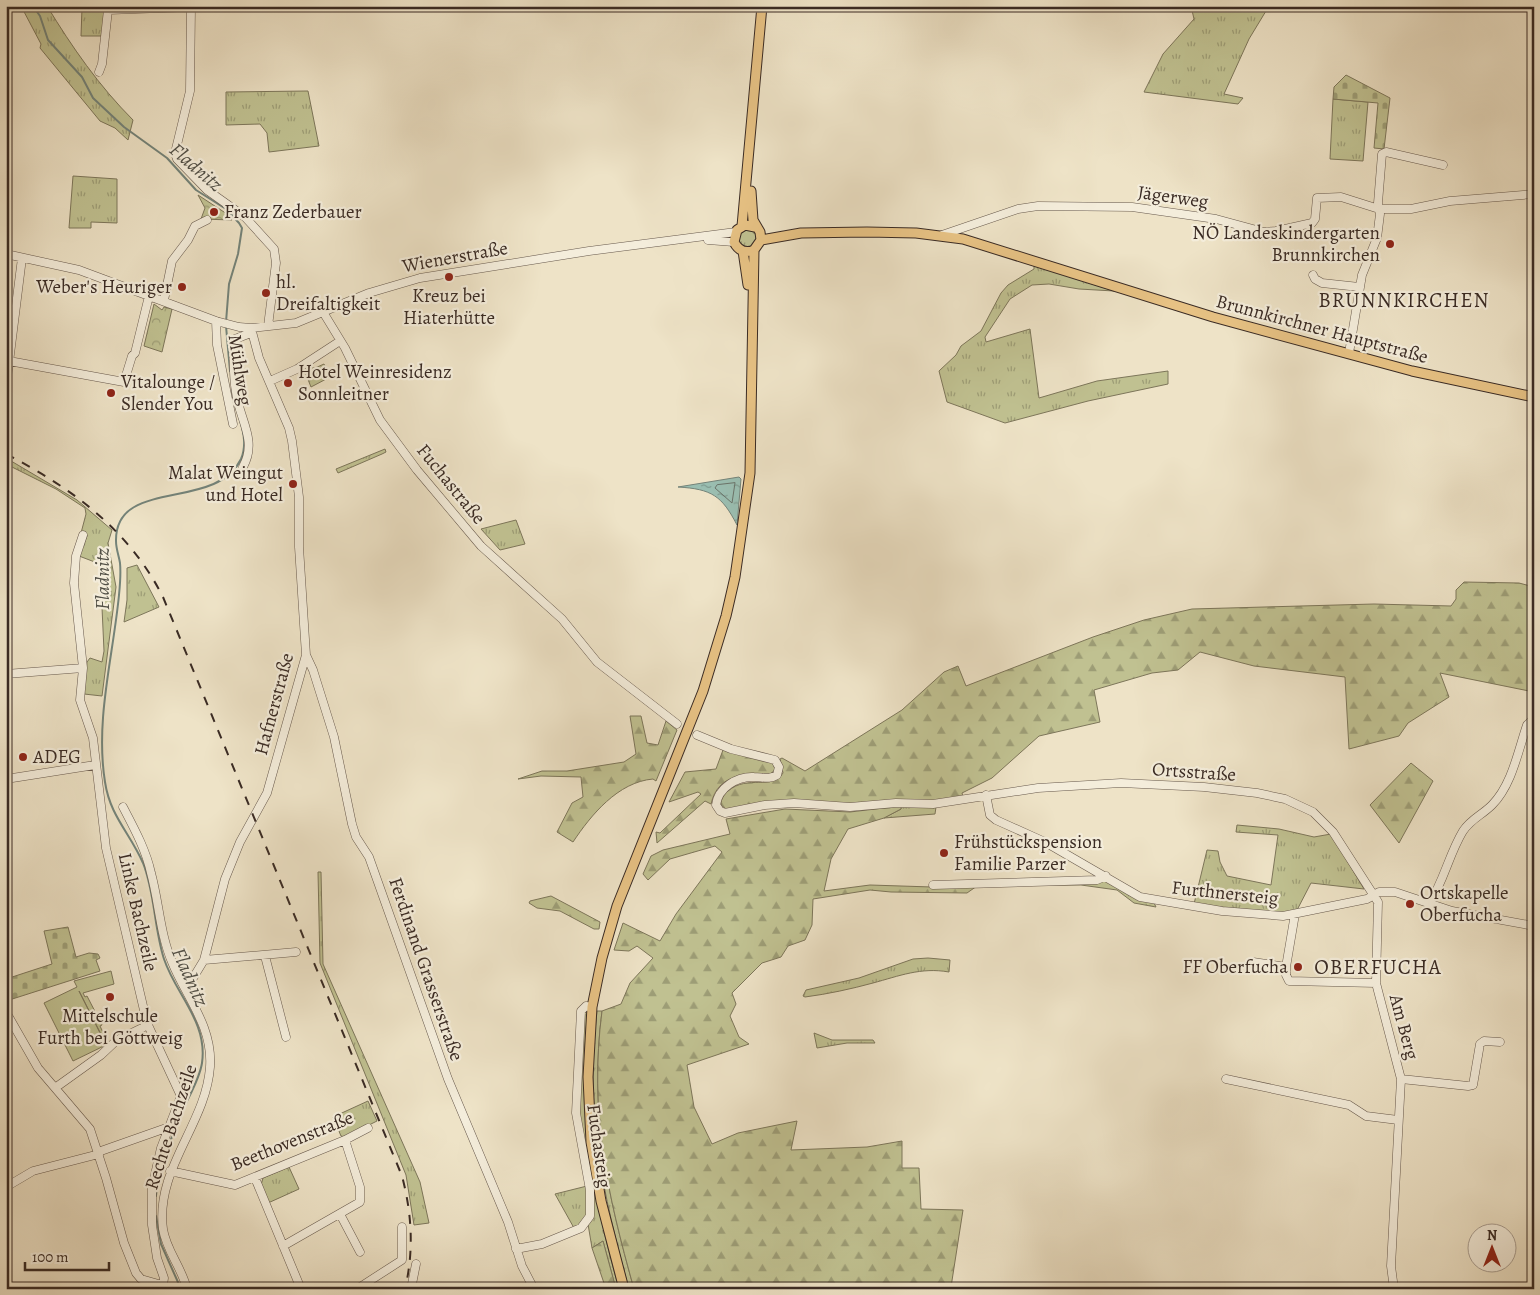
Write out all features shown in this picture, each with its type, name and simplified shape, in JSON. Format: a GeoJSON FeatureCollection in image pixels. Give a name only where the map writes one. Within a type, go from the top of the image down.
{"type":"FeatureCollection","features":[{"type":"Feature","properties":{"kind":"main road"},"geometry":{"type":"LineString","coordinates":[[624,1289],[601,1201],[591,1142],[588,1077],[592,1007],[602,958],[617,906],[703,691],[717,649],[735,577],[750,473],[752,407],[751,313],[754,250],[759,233],[752,212],[750,152],[753,84],[762,6]]}},
{"type":"Feature","properties":{"kind":"main road"},"geometry":{"type":"LineString","coordinates":[[750,152],[739,229],[734,242],[743,251],[751,313]]}},
{"type":"Feature","properties":{"kind":"main road","name":"Brunnkirchner Hauptstraße"},"geometry":{"type":"LineString","coordinates":[[739,229],[759,233],[867,232],[942,235],[963,239],[1195,312],[1440,377],[1534,397]]}},
{"type":"Feature","properties":{"kind":"main road"},"geometry":{"type":"LineString","coordinates":[[743,251],[754,250]]}},
{"type":"Feature","properties":{"kind":"street"},"geometry":{"type":"LineString","coordinates":[[99,72],[102,64],[107,8],[191,6],[190,91],[174,153],[177,159],[207,190],[245,217],[274,248],[276,263],[272,307],[268,326]]}},
{"type":"Feature","properties":{"kind":"street"},"geometry":{"type":"LineString","coordinates":[[1349,353],[1359,287],[1376,238],[1382,154],[1386,152],[1443,165]]}},
{"type":"Feature","properties":{"kind":"street"},"geometry":{"type":"LineString","coordinates":[[1379,209],[1411,210],[1450,201],[1534,194]]}},
{"type":"Feature","properties":{"kind":"street","name":"Jägerweg"},"geometry":{"type":"LineString","coordinates":[[942,235],[1018,209],[1038,206],[1132,207],[1216,219],[1264,232],[1312,222],[1315,219],[1318,198],[1341,197],[1379,209]]}},
{"type":"Feature","properties":{"kind":"street"},"geometry":{"type":"LineString","coordinates":[[164,300],[172,261],[195,226],[206,220]]}},
{"type":"Feature","properties":{"kind":"street","name":"Wienerstraße"},"geometry":{"type":"LineString","coordinates":[[6,254],[69,267],[164,300],[216,321],[251,330],[304,320],[386,287],[420,278],[589,251],[671,241],[739,229]]}},
{"type":"Feature","properties":{"kind":"street","name":"Wienerstraße"},"geometry":{"type":"LineString","coordinates":[[671,241],[734,242]]}},
{"type":"Feature","properties":{"kind":"street"},"geometry":{"type":"LineString","coordinates":[[6,386],[9,361],[8,351],[22,258]]}},
{"type":"Feature","properties":{"kind":"street"},"geometry":{"type":"LineString","coordinates":[[1313,275],[1315,279],[1322,283],[1359,287]]}},
{"type":"Feature","properties":{"kind":"street"},"geometry":{"type":"LineString","coordinates":[[9,361],[124,382],[132,356],[135,353],[149,296]]}},
{"type":"Feature","properties":{"kind":"street"},"geometry":{"type":"LineString","coordinates":[[272,307],[278,325]]}},
{"type":"Feature","properties":{"kind":"street","name":"Fuchastraße"},"geometry":{"type":"LineString","coordinates":[[323,312],[380,420],[417,470],[481,546],[562,618],[587,652],[677,724]]}},
{"type":"Feature","properties":{"kind":"street","name":"Mühlweg"},"geometry":{"type":"LineString","coordinates":[[216,321],[217,345],[232,424]]}},
{"type":"Feature","properties":{"kind":"street"},"geometry":{"type":"LineString","coordinates":[[243,467],[247,460],[249,438],[236,392],[233,342],[251,330]]}},
{"type":"Feature","properties":{"kind":"street","name":"Hafnerstraße"},"geometry":{"type":"LineString","coordinates":[[187,988],[204,960],[225,879],[240,842],[267,793],[306,655],[299,547],[299,497],[292,441],[289,428],[251,330]]}},
{"type":"Feature","properties":{"kind":"street"},"geometry":{"type":"LineString","coordinates":[[270,381],[297,369],[340,341]]}},
{"type":"Feature","properties":{"kind":"street","name":"Linke Bachzeile"},"geometry":{"type":"LineString","coordinates":[[84,535],[76,556],[74,583],[83,668],[80,700],[91,729],[106,848],[147,1023],[181,1096],[157,1162],[151,1197],[153,1234],[157,1258],[169,1287]]}},
{"type":"Feature","properties":{"kind":"street","name":"Ferdinand Grasserstraße"},"geometry":{"type":"LineString","coordinates":[[306,655],[313,670],[332,729],[356,837],[370,857],[448,1080],[508,1222],[522,1266],[534,1289]]}},
{"type":"Feature","properties":{"kind":"street"},"geometry":{"type":"LineString","coordinates":[[6,674],[83,668]]}},
{"type":"Feature","properties":{"kind":"street"},"geometry":{"type":"LineString","coordinates":[[1429,904],[1440,887],[1455,844],[1464,828],[1492,805],[1504,790],[1527,724],[1534,718]]}},
{"type":"Feature","properties":{"kind":"street","name":"Ortsstraße"},"geometry":{"type":"LineString","coordinates":[[697,735],[731,749],[775,760],[779,767],[777,775],[772,778],[753,777],[734,781],[716,799],[716,805],[720,811],[794,804],[850,807],[896,803],[933,804],[1038,788],[1121,784],[1204,786],[1285,799],[1302,805],[1323,821],[1353,860],[1374,895]]}},
{"type":"Feature","properties":{"kind":"street"},"geometry":{"type":"LineString","coordinates":[[6,778],[95,764]]}},
{"type":"Feature","properties":{"kind":"street","name":"Furthnersteig"},"geometry":{"type":"LineString","coordinates":[[986,795],[990,814],[996,820],[1046,842],[1070,858],[1106,876],[1140,897],[1156,901],[1261,915],[1296,914],[1359,901],[1374,895]]}},
{"type":"Feature","properties":{"kind":"street","name":"Rechte Bachzeile"},"geometry":{"type":"LineString","coordinates":[[122,807],[150,866],[172,961],[187,988],[206,1034],[210,1050],[210,1071],[200,1104],[170,1171],[164,1196],[163,1229],[186,1289]]}},
{"type":"Feature","properties":{"kind":"street"},"geometry":{"type":"LineString","coordinates":[[934,885],[1097,880],[1106,876]]}},
{"type":"Feature","properties":{"kind":"street"},"geometry":{"type":"LineString","coordinates":[[1374,895],[1383,891],[1395,892],[1452,911],[1534,926]]}},
{"type":"Feature","properties":{"kind":"street","name":"Am Berg"},"geometry":{"type":"LineString","coordinates":[[1374,895],[1378,902],[1379,912],[1376,984],[1401,1079],[1391,1266],[1394,1289]]}},
{"type":"Feature","properties":{"kind":"street"},"geometry":{"type":"LineString","coordinates":[[1296,914],[1286,967],[1286,975],[1289,981],[1376,984]]}},
{"type":"Feature","properties":{"kind":"street"},"geometry":{"type":"LineString","coordinates":[[204,960],[296,952]]}},
{"type":"Feature","properties":{"kind":"street"},"geometry":{"type":"LineString","coordinates":[[265,956],[286,1036]]}},
{"type":"Feature","properties":{"kind":"street"},"geometry":{"type":"LineString","coordinates":[[1253,962],[1286,967]]}},
{"type":"Feature","properties":{"kind":"street","name":"Fuchasteig"},"geometry":{"type":"LineString","coordinates":[[516,1249],[542,1244],[581,1228],[590,1216],[590,1190],[582,1156],[576,1108],[581,1011],[586,1006],[592,1007]]}},
{"type":"Feature","properties":{"kind":"street"},"geometry":{"type":"LineString","coordinates":[[6,1012],[34,1062],[86,1122],[99,1153],[131,1264],[141,1280],[169,1287]]}},
{"type":"Feature","properties":{"kind":"street"},"geometry":{"type":"LineString","coordinates":[[56,1088],[101,1055],[117,1040],[144,1027],[147,1023]]}},
{"type":"Feature","properties":{"kind":"street","name":"Am Berg"},"geometry":{"type":"LineString","coordinates":[[1401,1079],[1473,1085],[1480,1044],[1484,1040],[1500,1042]]}},
{"type":"Feature","properties":{"kind":"street"},"geometry":{"type":"LineString","coordinates":[[1226,1079],[1349,1105],[1366,1116],[1398,1120]]}},
{"type":"Feature","properties":{"kind":"street"},"geometry":{"type":"LineString","coordinates":[[6,1186],[32,1171],[99,1153],[169,1127]]}},
{"type":"Feature","properties":{"kind":"street","name":"Beethovenstraße"},"geometry":{"type":"LineString","coordinates":[[170,1171],[232,1184],[254,1178],[345,1140],[368,1128]]}},
{"type":"Feature","properties":{"kind":"street"},"geometry":{"type":"LineString","coordinates":[[283,1246],[356,1206],[361,1195],[345,1140]]}},
{"type":"Feature","properties":{"kind":"street"},"geometry":{"type":"LineString","coordinates":[[254,1178],[301,1289]]}},
{"type":"Feature","properties":{"kind":"street"},"geometry":{"type":"LineString","coordinates":[[340,1214],[360,1252]]}},
{"type":"Feature","properties":{"kind":"street"},"geometry":{"type":"LineString","coordinates":[[357,1289],[402,1260],[402,1227]]}},
{"type":"Feature","properties":{"kind":"street"},"geometry":{"type":"LineString","coordinates":[[411,1289],[416,1264]]}},
{"type":"Feature","properties":{"kind":"street"},"geometry":{"type":"LineString","coordinates":[[138,1289],[141,1280]]}},
{"type":"Feature","properties":{"kind":"green space"},"geometry":{"type":"Polygon","coordinates":[[[21,6],[47,6],[87,66],[133,120],[128,140],[115,128],[100,121],[40,48],[41,44],[21,6]]]}},
{"type":"Feature","properties":{"kind":"green space"},"geometry":{"type":"Polygon","coordinates":[[[1191,6],[1269,6],[1249,39],[1224,94],[1243,98],[1238,104],[1144,92],[1163,54],[1194,19],[1191,6]]]}},
{"type":"Feature","properties":{"kind":"green space"},"geometry":{"type":"Polygon","coordinates":[[[82,8],[102,9],[105,12],[102,36],[81,36],[82,8]]]}},
{"type":"Feature","properties":{"kind":"green space"},"geometry":{"type":"Polygon","coordinates":[[[1346,75],[1390,98],[1384,149],[1374,148],[1378,103],[1333,99],[1334,87],[1346,75]]]}},
{"type":"Feature","properties":{"kind":"green space"},"geometry":{"type":"Polygon","coordinates":[[[308,91],[319,146],[269,152],[267,133],[260,124],[226,125],[226,92],[308,91]]]}},
{"type":"Feature","properties":{"kind":"green space"},"geometry":{"type":"Polygon","coordinates":[[[1333,99],[1368,102],[1363,161],[1330,159],[1333,99]]]}},
{"type":"Feature","properties":{"kind":"green space"},"geometry":{"type":"Polygon","coordinates":[[[73,176],[117,179],[117,223],[91,222],[91,228],[69,228],[73,176]]]}},
{"type":"Feature","properties":{"kind":"green space"},"geometry":{"type":"Polygon","coordinates":[[[198,195],[224,212],[232,220],[201,219],[205,208],[198,195]]]}},
{"type":"Feature","properties":{"kind":"green space"},"geometry":{"type":"Polygon","coordinates":[[[747,229],[753,232],[756,238],[753,244],[747,247],[741,244],[738,238],[741,232],[747,229]]]}},
{"type":"Feature","properties":{"kind":"green space"},"geometry":{"type":"Polygon","coordinates":[[[1034,265],[1114,291],[1079,289],[1049,284],[1032,285],[1010,299],[985,337],[986,342],[1030,329],[1039,398],[1097,381],[1168,371],[1168,384],[1088,401],[1005,423],[947,402],[939,371],[956,355],[961,346],[981,331],[1001,293],[1008,285],[1034,269],[1034,265]]]}},
{"type":"Feature","properties":{"kind":"green space"},"geometry":{"type":"Polygon","coordinates":[[[154,304],[162,310],[164,307],[172,309],[162,352],[144,346],[154,304]]]}},
{"type":"Feature","properties":{"kind":"green space"},"geometry":{"type":"Polygon","coordinates":[[[324,364],[330,377],[311,387],[303,367],[315,368],[324,364]]]}},
{"type":"Feature","properties":{"kind":"green space"},"geometry":{"type":"Polygon","coordinates":[[[385,449],[386,452],[338,473],[336,469],[385,449]]]}},
{"type":"Feature","properties":{"kind":"green space"},"geometry":{"type":"Polygon","coordinates":[[[6,458],[77,500],[112,530],[108,543],[116,587],[102,696],[84,694],[87,662],[90,658],[102,662],[104,651],[100,564],[79,556],[87,536],[86,533],[81,533],[86,514],[85,508],[56,489],[6,464],[6,458]]]}},
{"type":"Feature","properties":{"kind":"green space"},"geometry":{"type":"Polygon","coordinates":[[[516,520],[525,544],[500,550],[481,529],[516,520]]]}},
{"type":"Feature","properties":{"kind":"green space"},"geometry":{"type":"Polygon","coordinates":[[[137,565],[159,607],[124,622],[127,600],[127,568],[137,565]]]}},
{"type":"Feature","properties":{"kind":"green space"},"geometry":{"type":"Polygon","coordinates":[[[1464,582],[1519,583],[1534,587],[1534,692],[1440,673],[1449,697],[1408,723],[1399,736],[1349,749],[1345,677],[1254,666],[1200,652],[1178,670],[1152,673],[1094,690],[1100,722],[1039,736],[992,778],[962,793],[963,797],[931,801],[726,809],[721,805],[724,795],[736,786],[773,781],[778,778],[783,773],[780,759],[782,758],[805,771],[902,710],[944,672],[958,666],[966,686],[1093,637],[1144,620],[1192,609],[1374,604],[1451,606],[1456,599],[1456,590],[1464,582]]]}},
{"type":"Feature","properties":{"kind":"green space"},"geometry":{"type":"Polygon","coordinates":[[[630,716],[641,716],[647,743],[658,745],[666,721],[677,730],[656,781],[653,779],[640,781],[617,793],[588,821],[573,842],[557,832],[572,803],[583,797],[581,777],[541,776],[518,779],[542,771],[567,771],[624,762],[636,754],[630,716]]]}},
{"type":"Feature","properties":{"kind":"green space"},"geometry":{"type":"Polygon","coordinates":[[[723,750],[773,762],[775,770],[770,774],[743,775],[726,781],[720,786],[711,804],[705,801],[657,843],[656,832],[660,833],[701,794],[698,792],[669,802],[685,772],[716,769],[723,750]]]}},
{"type":"Feature","properties":{"kind":"green space"},"geometry":{"type":"Polygon","coordinates":[[[1411,763],[1433,781],[1399,843],[1370,805],[1411,763]]]}},
{"type":"Feature","properties":{"kind":"green space"},"geometry":{"type":"Polygon","coordinates":[[[901,806],[936,807],[935,814],[884,818],[901,809],[901,806]]]}},
{"type":"Feature","properties":{"kind":"green space"},"geometry":{"type":"Polygon","coordinates":[[[901,806],[901,809],[884,818],[848,829],[831,859],[824,891],[870,885],[977,886],[967,893],[870,890],[813,899],[812,925],[805,940],[788,946],[781,957],[762,963],[732,993],[736,1004],[730,1016],[739,1037],[749,1044],[687,1065],[694,1107],[712,1144],[738,1133],[797,1121],[791,1150],[867,1147],[902,1141],[902,1168],[919,1168],[921,1209],[963,1210],[951,1287],[941,1289],[634,1289],[616,1219],[603,1152],[599,1118],[599,1048],[602,1011],[621,1004],[630,983],[653,958],[637,946],[629,951],[614,950],[623,923],[660,941],[676,914],[722,852],[715,846],[670,859],[648,880],[643,874],[651,856],[663,850],[730,834],[726,819],[785,809],[850,812],[901,806]]]}},
{"type":"Feature","properties":{"kind":"green space"},"geometry":{"type":"Polygon","coordinates":[[[1237,825],[1279,829],[1314,837],[1331,834],[1364,889],[1311,883],[1296,912],[1282,914],[1194,904],[1207,850],[1218,851],[1220,862],[1227,876],[1271,885],[1278,835],[1236,832],[1237,825]]]}},
{"type":"Feature","properties":{"kind":"green space"},"geometry":{"type":"Polygon","coordinates":[[[318,872],[321,872],[323,964],[420,1182],[429,1223],[414,1225],[406,1175],[320,963],[318,872]]]}},
{"type":"Feature","properties":{"kind":"green space"},"geometry":{"type":"Polygon","coordinates":[[[1106,879],[1139,899],[1154,903],[1156,907],[1134,903],[1117,890],[1081,885],[1041,885],[1106,879]]]}},
{"type":"Feature","properties":{"kind":"green space"},"geometry":{"type":"Polygon","coordinates":[[[551,896],[600,922],[599,929],[594,929],[560,911],[537,908],[529,903],[530,901],[551,896]]]}},
{"type":"Feature","properties":{"kind":"green space"},"geometry":{"type":"Polygon","coordinates":[[[68,927],[76,957],[89,953],[98,954],[100,958],[96,960],[100,971],[6,1001],[6,979],[52,964],[44,931],[68,927]]]}},
{"type":"Feature","properties":{"kind":"green space"},"geometry":{"type":"Polygon","coordinates":[[[913,959],[950,960],[949,972],[920,971],[839,991],[803,996],[806,990],[859,978],[913,959]]]}},
{"type":"Feature","properties":{"kind":"green space"},"geometry":{"type":"Polygon","coordinates":[[[111,971],[114,984],[83,993],[85,997],[87,996],[102,1025],[100,1026],[107,1041],[105,1042],[79,991],[106,1045],[73,1061],[44,1003],[77,987],[74,981],[111,971]]]}},
{"type":"Feature","properties":{"kind":"green space"},"geometry":{"type":"Polygon","coordinates":[[[583,1009],[588,1009],[584,1081],[589,1150],[601,1219],[619,1289],[616,1289],[603,1241],[592,1248],[588,1224],[591,1216],[577,1113],[583,1009]]]}},
{"type":"Feature","properties":{"kind":"green space"},"geometry":{"type":"Polygon","coordinates":[[[597,1011],[602,1011],[598,1084],[603,1152],[616,1219],[634,1289],[629,1289],[619,1253],[598,1152],[593,1084],[597,1011]]]}},
{"type":"Feature","properties":{"kind":"green space"},"geometry":{"type":"Polygon","coordinates":[[[814,1033],[832,1040],[873,1040],[875,1043],[847,1043],[817,1048],[814,1033]]]}},
{"type":"Feature","properties":{"kind":"green space"},"geometry":{"type":"Polygon","coordinates":[[[368,1101],[377,1121],[345,1137],[341,1136],[333,1117],[368,1101]]]}},
{"type":"Feature","properties":{"kind":"green space"},"geometry":{"type":"Polygon","coordinates":[[[289,1167],[299,1189],[268,1203],[261,1185],[263,1178],[289,1167]]]}},
{"type":"Feature","properties":{"kind":"green space"},"geometry":{"type":"Polygon","coordinates":[[[587,1186],[589,1205],[585,1222],[574,1228],[555,1194],[587,1186]]]}},
{"type":"Feature","properties":{"kind":"green space"},"geometry":{"type":"Polygon","coordinates":[[[603,1241],[616,1289],[606,1289],[592,1248],[603,1241]]]}},
{"type":"Feature","properties":{"kind":"water"},"geometry":{"type":"Polygon","coordinates":[[[739,477],[741,479],[737,525],[726,507],[715,496],[708,492],[678,487],[739,477]]]}},
{"type":"Feature","properties":{"kind":"waterway","name":"Fladnitz"},"geometry":{"type":"LineString","coordinates":[[33,6],[40,16],[48,40],[82,77],[93,98],[124,127],[167,158],[196,190],[226,209],[239,223],[242,228],[238,254],[229,284],[226,322]]}},
{"type":"Feature","properties":{"kind":"waterway","name":"Fladnitz"},"geometry":{"type":"LineString","coordinates":[[226,326],[230,371]]}},
{"type":"Feature","properties":{"kind":"waterway","name":"Fladnitz"},"geometry":{"type":"LineString","coordinates":[[159,1172],[176,1127],[198,1078],[203,1048],[196,1022],[164,959],[150,886],[143,863],[111,805],[105,782],[102,759],[103,712],[120,579],[120,563],[116,541],[120,521],[132,509],[149,501],[211,485],[228,475],[241,459],[244,450],[243,432],[232,388]]}},
{"type":"Feature","properties":{"kind":"waterway","name":"Fladnitz"},"geometry":{"type":"LineString","coordinates":[[156,1196],[158,1176]]}},
{"type":"Feature","properties":{"kind":"waterway","name":"Fladnitz"},"geometry":{"type":"LineString","coordinates":[[156,1216],[161,1244],[181,1289]]}},
{"type":"Feature","properties":{"kind":"railway"},"geometry":{"type":"LineString","coordinates":[[6,454],[54,481],[116,531],[149,573],[163,597],[402,1176],[411,1232],[410,1261],[405,1289]]}},
{"type":"Feature","properties":{"kind":"place","name":"Franz Zederbauer"},"geometry":{"type":"Point","coordinates":[214,212]}},
{"type":"Feature","properties":{"kind":"place","name":"NÖ Landeskindergarten Brunnkirchen"},"geometry":{"type":"Point","coordinates":[1390,244]}},
{"type":"Feature","properties":{"kind":"place","name":"Kreuz bei Hiaterhütte"},"geometry":{"type":"Point","coordinates":[449,277]}},
{"type":"Feature","properties":{"kind":"place","name":"Weber's Heuriger"},"geometry":{"type":"Point","coordinates":[182,287]}},
{"type":"Feature","properties":{"kind":"place","name":"hl. Dreifaltigkeit"},"geometry":{"type":"Point","coordinates":[266,293]}},
{"type":"Feature","properties":{"kind":"place","name":"Hotel Weinresidenz Sonnleitner"},"geometry":{"type":"Point","coordinates":[288,383]}},
{"type":"Feature","properties":{"kind":"place","name":"Vitalounge / Slender You"},"geometry":{"type":"Point","coordinates":[111,393]}},
{"type":"Feature","properties":{"kind":"place","name":"Malat Weingut und Hotel"},"geometry":{"type":"Point","coordinates":[293,484]}},
{"type":"Feature","properties":{"kind":"place","name":"ADEG"},"geometry":{"type":"Point","coordinates":[23,757]}},
{"type":"Feature","properties":{"kind":"place","name":"Frühstückspension Familie Parzer"},"geometry":{"type":"Point","coordinates":[944,853]}},
{"type":"Feature","properties":{"kind":"place","name":"Ortskapelle Oberfucha"},"geometry":{"type":"Point","coordinates":[1410,904]}},
{"type":"Feature","properties":{"kind":"place","name":"FF Oberfucha"},"geometry":{"type":"Point","coordinates":[1298,967]}},
{"type":"Feature","properties":{"kind":"place","name":"Mittelschule Furth bei Göttweig"},"geometry":{"type":"Point","coordinates":[110,997]}},
{"type":"Feature","properties":{"kind":"district","name":"BRUNNKIRCHEN"},"geometry":{"type":"Point","coordinates":[1404,300]}},
{"type":"Feature","properties":{"kind":"district","name":"OBERFUCHA"},"geometry":{"type":"Point","coordinates":[1378,967]}}]}
